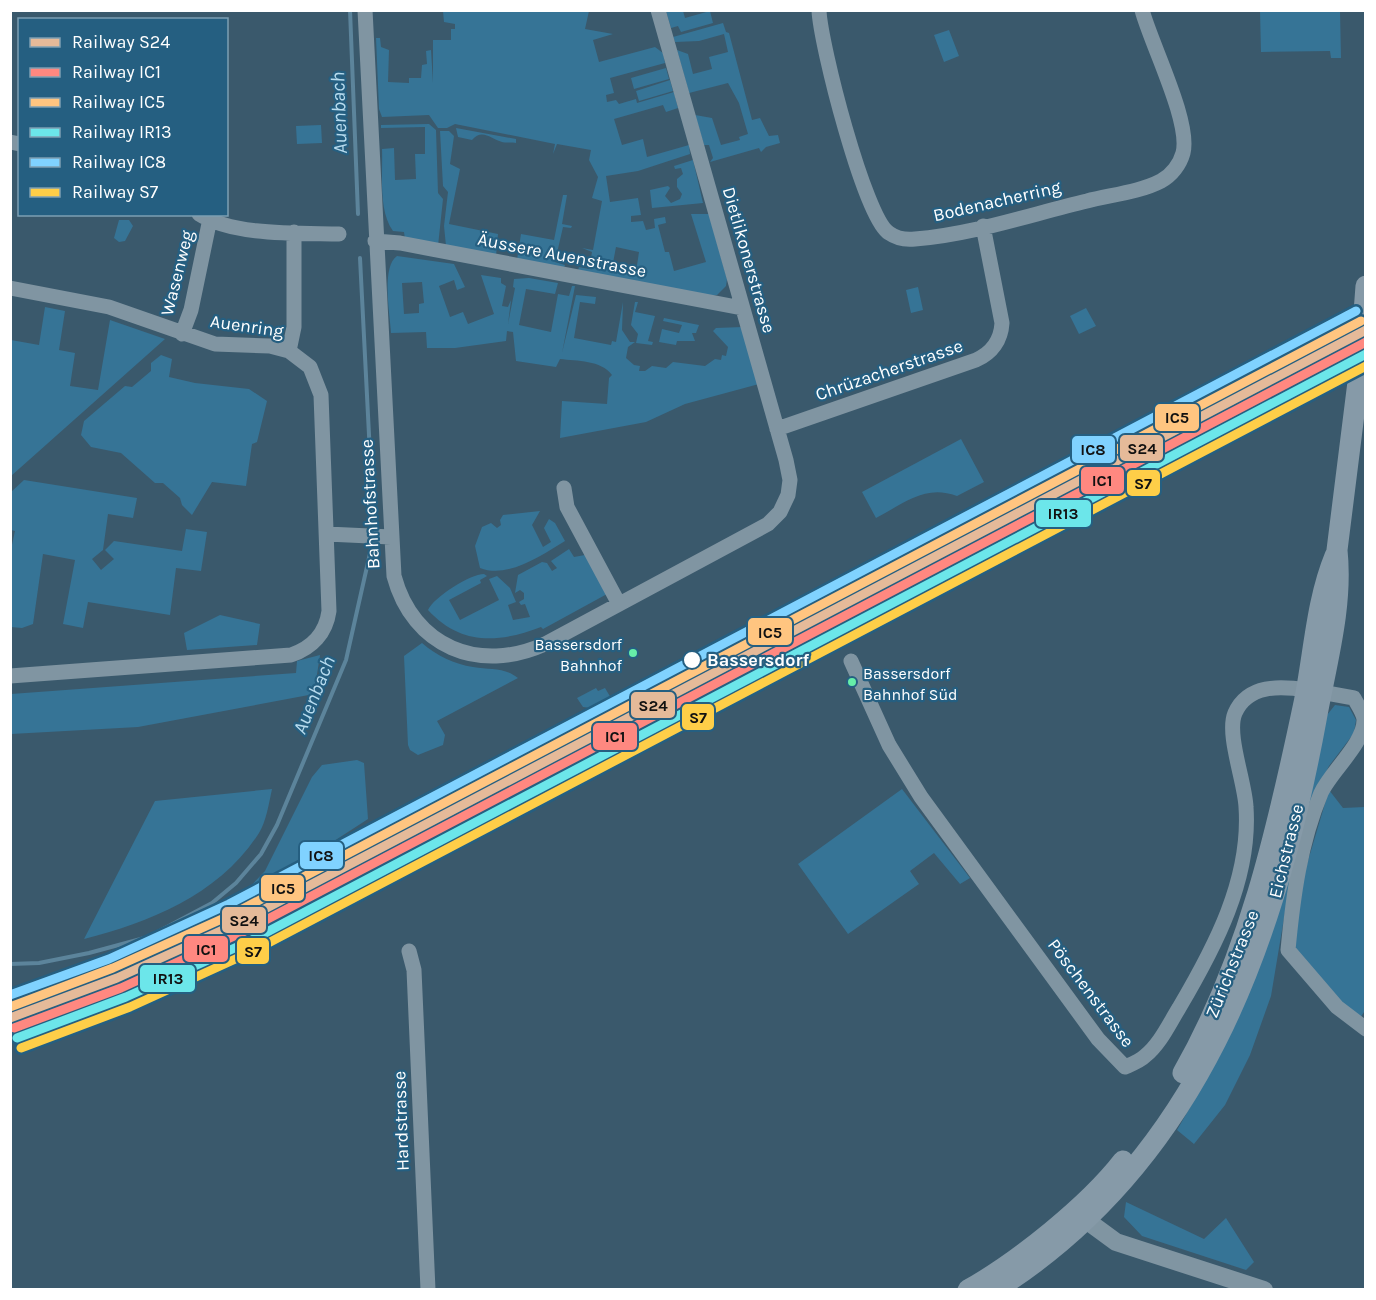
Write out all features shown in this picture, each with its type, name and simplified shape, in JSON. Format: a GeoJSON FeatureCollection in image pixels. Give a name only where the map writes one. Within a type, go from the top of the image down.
{"type":"FeatureCollection","features":[{"type":"Feature","properties":{"kind":"main road","name":"Zürichstrasse"},"geometry":{"type":"LineString","coordinates":[[995,1290],[1046,1254],[1147,1140],[1205,1064],[1245,982],[1270,911],[1300,804],[1314,691],[1341,580],[1337,550],[1360,366],[1365,286]]}},
{"type":"Feature","properties":{"kind":"main road","name":"Zürichstrasse"},"geometry":{"type":"LineString","coordinates":[[968,1290],[1086,1209]]}},
{"type":"Feature","properties":{"kind":"street","name":"Bahnhofstrasse"},"geometry":{"type":"LineString","coordinates":[[365,10],[375,242],[378,536],[399,594],[411,615],[437,640],[462,652],[492,657],[523,653],[741,541],[775,519]]}},
{"type":"Feature","properties":{"kind":"street","name":"Dietlikonerstrasse"},"geometry":{"type":"LineString","coordinates":[[658,10],[790,480],[785,505],[775,519]]}},
{"type":"Feature","properties":{"kind":"street","name":"Bodenacherring"},"geometry":{"type":"LineString","coordinates":[[819,10],[848,135],[869,202],[882,227],[902,239],[914,239],[983,226],[1155,184],[1163,180],[1179,164],[1184,137],[1142,10]]}},
{"type":"Feature","properties":{"kind":"street"},"geometry":{"type":"LineString","coordinates":[[207,217],[294,232],[339,234]]}},
{"type":"Feature","properties":{"kind":"street","name":"Wasenweg"},"geometry":{"type":"LineString","coordinates":[[182,334],[191,310],[207,217]]}},
{"type":"Feature","properties":{"kind":"street","name":"Chrüzacherstrasse"},"geometry":{"type":"LineString","coordinates":[[777,429],[976,360],[989,353],[1001,336],[1002,323],[983,226]]}},
{"type":"Feature","properties":{"kind":"street"},"geometry":{"type":"LineString","coordinates":[[289,351],[294,327],[294,232]]}},
{"type":"Feature","properties":{"kind":"street","name":"Äussere Auenstrasse"},"geometry":{"type":"LineString","coordinates":[[375,242],[400,243],[742,308]]}},
{"type":"Feature","properties":{"kind":"street","name":"Auenring"},"geometry":{"type":"LineString","coordinates":[[10,288],[109,307],[215,344],[270,346],[289,351],[310,368],[320,389],[327,534],[328,616],[322,633],[302,650],[285,656],[10,676]]}},
{"type":"Feature","properties":{"kind":"street"},"geometry":{"type":"LineString","coordinates":[[564,488],[567,507],[619,604]]}},
{"type":"Feature","properties":{"kind":"street"},"geometry":{"type":"LineString","coordinates":[[327,534],[378,536]]}},
{"type":"Feature","properties":{"kind":"street","name":"Pöschenstrasse"},"geometry":{"type":"LineString","coordinates":[[851,661],[889,745],[921,797],[1098,1039],[1125,1067],[1145,1057],[1158,1043],[1194,983],[1236,889],[1246,844],[1246,806],[1233,732],[1234,714],[1244,698],[1260,689],[1314,691]]}},
{"type":"Feature","properties":{"kind":"street","name":"Eichstrasse"},"geometry":{"type":"LineString","coordinates":[[1314,691],[1354,698],[1364,718],[1361,734],[1322,793],[1308,833],[1293,894],[1288,950],[1337,1007],[1365,1029]]}},
{"type":"Feature","properties":{"kind":"street","name":"Hardstrasse"},"geometry":{"type":"LineString","coordinates":[[409,951],[414,970],[428,1290]]}},
{"type":"Feature","properties":{"kind":"street"},"geometry":{"type":"LineString","coordinates":[[1086,1209],[1116,1242],[1264,1290]]}},
{"type":"Feature","properties":{"kind":"shaded area"},"geometry":{"type":"Polygon","coordinates":[[[443,11],[589,11],[585,29],[613,34],[593,40],[599,62],[655,47],[663,53],[665,63],[610,78],[614,93],[606,95],[607,102],[616,100],[619,104],[636,99],[637,103],[674,92],[678,108],[666,112],[663,105],[614,119],[622,145],[643,139],[647,157],[689,145],[690,154],[638,171],[606,176],[610,202],[638,198],[641,215],[631,216],[631,222],[643,221],[646,230],[655,228],[654,219],[665,217],[666,223],[658,225],[665,252],[669,252],[674,271],[706,262],[691,214],[709,214],[727,279],[726,286],[717,295],[708,296],[578,270],[579,267],[589,269],[592,252],[582,248],[593,250],[602,201],[592,198],[598,177],[589,160],[591,150],[557,144],[553,154],[555,144],[455,124],[447,128],[438,128],[429,115],[382,117],[379,109],[376,38],[380,38],[381,47],[389,50],[388,82],[409,83],[409,78],[421,78],[422,65],[427,64],[426,51],[431,50],[433,83],[433,40],[451,40],[451,29],[455,29],[455,24],[444,22],[443,11]],[[616,247],[612,268],[636,272],[639,252],[616,247]]]}},
{"type":"Feature","properties":{"kind":"shaded area"},"geometry":{"type":"Polygon","coordinates":[[[666,11],[683,11],[685,18],[710,11],[713,23],[681,32],[678,26],[671,28],[666,11]]]}},
{"type":"Feature","properties":{"kind":"shaded area"},"geometry":{"type":"Polygon","coordinates":[[[1260,11],[1340,11],[1341,58],[1331,58],[1330,51],[1261,52],[1260,11]]]}},
{"type":"Feature","properties":{"kind":"shaded area"},"geometry":{"type":"Polygon","coordinates":[[[723,23],[726,32],[729,33],[752,120],[760,118],[769,136],[778,135],[780,143],[766,147],[761,152],[759,148],[710,162],[713,158],[709,145],[704,145],[695,115],[712,118],[721,145],[740,140],[739,137],[748,134],[739,103],[728,83],[689,93],[677,50],[688,54],[693,74],[712,69],[709,57],[728,52],[724,34],[699,41],[675,42],[673,37],[723,23]]]}},
{"type":"Feature","properties":{"kind":"shaded area"},"geometry":{"type":"Polygon","coordinates":[[[949,30],[959,56],[944,62],[934,35],[949,30]]]}},
{"type":"Feature","properties":{"kind":"shaded area"},"geometry":{"type":"Polygon","coordinates":[[[666,68],[669,79],[634,89],[631,78],[666,68]]]}},
{"type":"Feature","properties":{"kind":"shaded area"},"geometry":{"type":"Polygon","coordinates":[[[670,80],[673,91],[639,101],[636,91],[670,80]]]}},
{"type":"Feature","properties":{"kind":"shaded area"},"geometry":{"type":"Polygon","coordinates":[[[429,124],[436,130],[438,193],[443,199],[438,246],[405,239],[404,232],[393,231],[385,213],[382,192],[382,149],[394,148],[395,180],[416,179],[415,154],[425,154],[425,127],[381,128],[381,125],[429,124]]]}},
{"type":"Feature","properties":{"kind":"shaded area"},"geometry":{"type":"Polygon","coordinates":[[[321,125],[322,143],[297,144],[296,126],[321,125]]]}},
{"type":"Feature","properties":{"kind":"shaded area"},"geometry":{"type":"Polygon","coordinates":[[[456,128],[516,139],[516,143],[503,142],[487,135],[479,135],[472,140],[458,137],[456,128]]]}},
{"type":"Feature","properties":{"kind":"shaded area"},"geometry":{"type":"Polygon","coordinates":[[[440,131],[449,131],[454,136],[450,164],[460,169],[449,224],[498,234],[496,256],[446,246],[444,226],[448,192],[443,186],[440,131]]]}},
{"type":"Feature","properties":{"kind":"shaded area"},"geometry":{"type":"Polygon","coordinates":[[[693,160],[703,203],[652,208],[650,190],[668,186],[670,188],[665,196],[671,203],[680,199],[682,194],[677,187],[677,179],[683,174],[681,168],[675,169],[674,166],[693,160]]]}},
{"type":"Feature","properties":{"kind":"shaded area"},"geometry":{"type":"Polygon","coordinates":[[[563,195],[567,195],[562,224],[572,226],[571,228],[563,227],[555,262],[565,265],[564,268],[517,260],[521,234],[554,240],[563,195]]]}},
{"type":"Feature","properties":{"kind":"shaded area"},"geometry":{"type":"Polygon","coordinates":[[[119,220],[129,220],[133,226],[125,241],[119,242],[114,238],[119,220]]]}},
{"type":"Feature","properties":{"kind":"shaded area"},"geometry":{"type":"Polygon","coordinates":[[[397,256],[454,264],[465,287],[457,290],[454,280],[439,286],[450,317],[463,312],[468,324],[494,314],[481,275],[501,278],[501,283],[506,286],[502,306],[508,307],[511,300],[508,324],[515,288],[513,287],[514,279],[529,278],[558,283],[555,294],[526,289],[519,325],[551,332],[558,294],[569,296],[572,286],[575,286],[562,353],[576,295],[596,297],[595,304],[580,302],[574,338],[611,345],[612,341],[616,342],[623,302],[622,330],[630,342],[635,342],[628,347],[626,358],[634,365],[640,366],[639,371],[645,371],[652,366],[666,368],[673,362],[705,366],[715,359],[721,360],[722,355],[726,356],[728,347],[713,331],[716,328],[743,327],[759,384],[685,404],[646,422],[560,438],[562,401],[607,404],[609,378],[612,375],[602,366],[581,361],[560,359],[556,367],[516,361],[513,332],[507,331],[506,341],[455,348],[427,348],[426,332],[391,333],[388,280],[392,262],[397,256]],[[422,282],[402,283],[404,314],[419,313],[419,304],[424,303],[422,282]]]}},
{"type":"Feature","properties":{"kind":"shaded area"},"geometry":{"type":"Polygon","coordinates":[[[918,287],[923,310],[911,313],[906,290],[918,287]]]}},
{"type":"Feature","properties":{"kind":"shaded area"},"geometry":{"type":"Polygon","coordinates":[[[635,302],[638,302],[635,312],[655,316],[648,341],[653,342],[652,345],[636,343],[638,334],[631,325],[635,302]]]}},
{"type":"Feature","properties":{"kind":"shaded area"},"geometry":{"type":"Polygon","coordinates":[[[45,307],[65,311],[59,350],[75,353],[70,386],[98,390],[110,320],[165,339],[11,476],[11,340],[39,345],[45,307]]]}},
{"type":"Feature","properties":{"kind":"shaded area"},"geometry":{"type":"Polygon","coordinates":[[[1086,308],[1096,326],[1079,334],[1070,316],[1086,308]]]}},
{"type":"Feature","properties":{"kind":"shaded area"},"geometry":{"type":"Polygon","coordinates":[[[664,318],[699,325],[696,333],[692,333],[695,341],[677,341],[676,345],[659,342],[662,329],[679,333],[682,325],[663,321],[664,318]]]}},
{"type":"Feature","properties":{"kind":"shaded area"},"geometry":{"type":"Polygon","coordinates":[[[161,355],[172,359],[169,377],[195,383],[249,389],[267,401],[257,442],[252,444],[246,486],[212,482],[192,515],[182,505],[180,498],[163,483],[155,483],[121,453],[91,447],[81,435],[84,421],[125,386],[132,387],[151,371],[151,363],[161,355]]]}},
{"type":"Feature","properties":{"kind":"shaded area"},"geometry":{"type":"Polygon","coordinates":[[[961,439],[984,482],[957,496],[935,492],[915,497],[876,518],[862,492],[961,439]]]}},
{"type":"Feature","properties":{"kind":"shaded area"},"geometry":{"type":"Polygon","coordinates":[[[24,480],[137,498],[133,518],[108,514],[103,550],[92,559],[101,570],[114,559],[105,550],[114,541],[182,551],[186,529],[207,532],[201,571],[176,568],[170,615],[88,602],[83,628],[63,624],[75,560],[43,554],[33,624],[22,628],[11,627],[10,554],[15,531],[11,530],[11,492],[24,480]]]}},
{"type":"Feature","properties":{"kind":"shaded area"},"geometry":{"type":"Polygon","coordinates":[[[540,511],[532,525],[543,547],[551,542],[544,528],[549,519],[555,523],[565,541],[535,559],[513,568],[491,571],[480,568],[475,546],[482,527],[491,523],[497,528],[501,525],[500,520],[503,515],[540,511]]]}},
{"type":"Feature","properties":{"kind":"shaded area"},"geometry":{"type":"Polygon","coordinates":[[[569,549],[574,557],[585,555],[607,594],[543,629],[541,627],[510,636],[481,638],[454,630],[428,610],[437,599],[453,587],[484,574],[487,576],[480,580],[481,583],[449,600],[460,620],[499,600],[489,579],[497,576],[510,588],[516,602],[508,605],[513,620],[530,617],[525,604],[521,605],[519,602],[524,599],[524,593],[520,590],[515,593],[518,575],[542,562],[547,563],[552,571],[557,568],[551,561],[569,549]]]}},
{"type":"Feature","properties":{"kind":"shaded area"},"geometry":{"type":"Polygon","coordinates":[[[220,615],[260,624],[257,645],[187,650],[184,633],[220,615]]]}},
{"type":"Feature","properties":{"kind":"shaded area"},"geometry":{"type":"Polygon","coordinates":[[[422,643],[452,662],[502,670],[518,678],[437,721],[445,735],[443,745],[418,755],[410,750],[408,745],[404,656],[422,643]]]}},
{"type":"Feature","properties":{"kind":"shaded area"},"geometry":{"type":"Polygon","coordinates":[[[320,655],[314,694],[138,727],[11,734],[11,694],[296,673],[297,661],[320,655]]]}},
{"type":"Feature","properties":{"kind":"shaded area"},"geometry":{"type":"Polygon","coordinates":[[[596,688],[598,691],[605,688],[611,698],[591,708],[583,707],[577,698],[596,688]]]}},
{"type":"Feature","properties":{"kind":"shaded area"},"geometry":{"type":"Polygon","coordinates":[[[1335,705],[1349,707],[1356,720],[1354,733],[1329,766],[1305,815],[1323,720],[1335,705]]]}},
{"type":"Feature","properties":{"kind":"shaded area"},"geometry":{"type":"Polygon","coordinates":[[[357,760],[364,763],[368,819],[228,910],[265,871],[312,777],[322,765],[357,760]]]}},
{"type":"Feature","properties":{"kind":"shaded area"},"geometry":{"type":"Polygon","coordinates":[[[272,789],[259,833],[225,873],[182,903],[159,914],[84,939],[155,801],[272,789]]]}},
{"type":"Feature","properties":{"kind":"shaded area"},"geometry":{"type":"Polygon","coordinates":[[[902,789],[970,878],[960,884],[934,853],[910,871],[919,884],[848,934],[798,864],[902,789]]]}},
{"type":"Feature","properties":{"kind":"shaded area"},"geometry":{"type":"Polygon","coordinates":[[[1329,790],[1343,808],[1365,807],[1366,1009],[1360,1018],[1340,1003],[1293,948],[1299,891],[1329,790]]]}},
{"type":"Feature","properties":{"kind":"shaded area"},"geometry":{"type":"Polygon","coordinates":[[[1294,858],[1271,996],[1250,1055],[1225,1105],[1194,1144],[1177,1130],[1211,1071],[1250,984],[1294,858]]]}},
{"type":"Feature","properties":{"kind":"shaded area"},"geometry":{"type":"Polygon","coordinates":[[[1126,1202],[1204,1239],[1226,1218],[1254,1262],[1246,1270],[1142,1236],[1124,1217],[1126,1202]]]}},
{"type":"Feature","properties":{"kind":"waterway","name":"Auenbach"},"geometry":{"type":"LineString","coordinates":[[350,10],[358,214]]}},
{"type":"Feature","properties":{"kind":"waterway","name":"Auenbach"},"geometry":{"type":"LineString","coordinates":[[360,258],[374,533]]}},
{"type":"Feature","properties":{"kind":"waterway","name":"Auenbach"},"geometry":{"type":"LineString","coordinates":[[10,964],[39,963],[89,953],[148,937],[212,903],[236,883],[261,854],[277,825],[346,660],[373,540]]}},
{"type":"Feature","properties":{"kind":"rail line","name":"IC8"},"geometry":{"type":"LineString","coordinates":[[10,995],[109,959],[229,904],[1356,311]]}},
{"type":"Feature","properties":{"kind":"rail line","name":"IC5"},"geometry":{"type":"LineString","coordinates":[[10,1007],[113,968],[233,914],[1361,321]]}},
{"type":"Feature","properties":{"kind":"rail line","name":"S24"},"geometry":{"type":"LineString","coordinates":[[10,1018],[117,978],[238,923],[1366,330]]}},
{"type":"Feature","properties":{"kind":"rail line","name":"IC1"},"geometry":{"type":"LineString","coordinates":[[14,1028],[121,988],[243,932],[1366,342]]}},
{"type":"Feature","properties":{"kind":"rail line","name":"IR13"},"geometry":{"type":"LineString","coordinates":[[17,1038],[126,997],[248,942],[1366,354]]}},
{"type":"Feature","properties":{"kind":"rail line","name":"S7"},"geometry":{"type":"LineString","coordinates":[[21,1048],[130,1007],[253,951],[1366,366]]}},
{"type":"Feature","properties":{"kind":"place","name":"Bassersdorf Bahnhof"},"geometry":{"type":"Point","coordinates":[633,653]}},
{"type":"Feature","properties":{"kind":"place","name":"Bassersdorf"},"geometry":{"type":"Point","coordinates":[692,660]}},
{"type":"Feature","properties":{"kind":"place","name":"Bassersdorf Bahnhof Süd"},"geometry":{"type":"Point","coordinates":[852,682]}}]}
